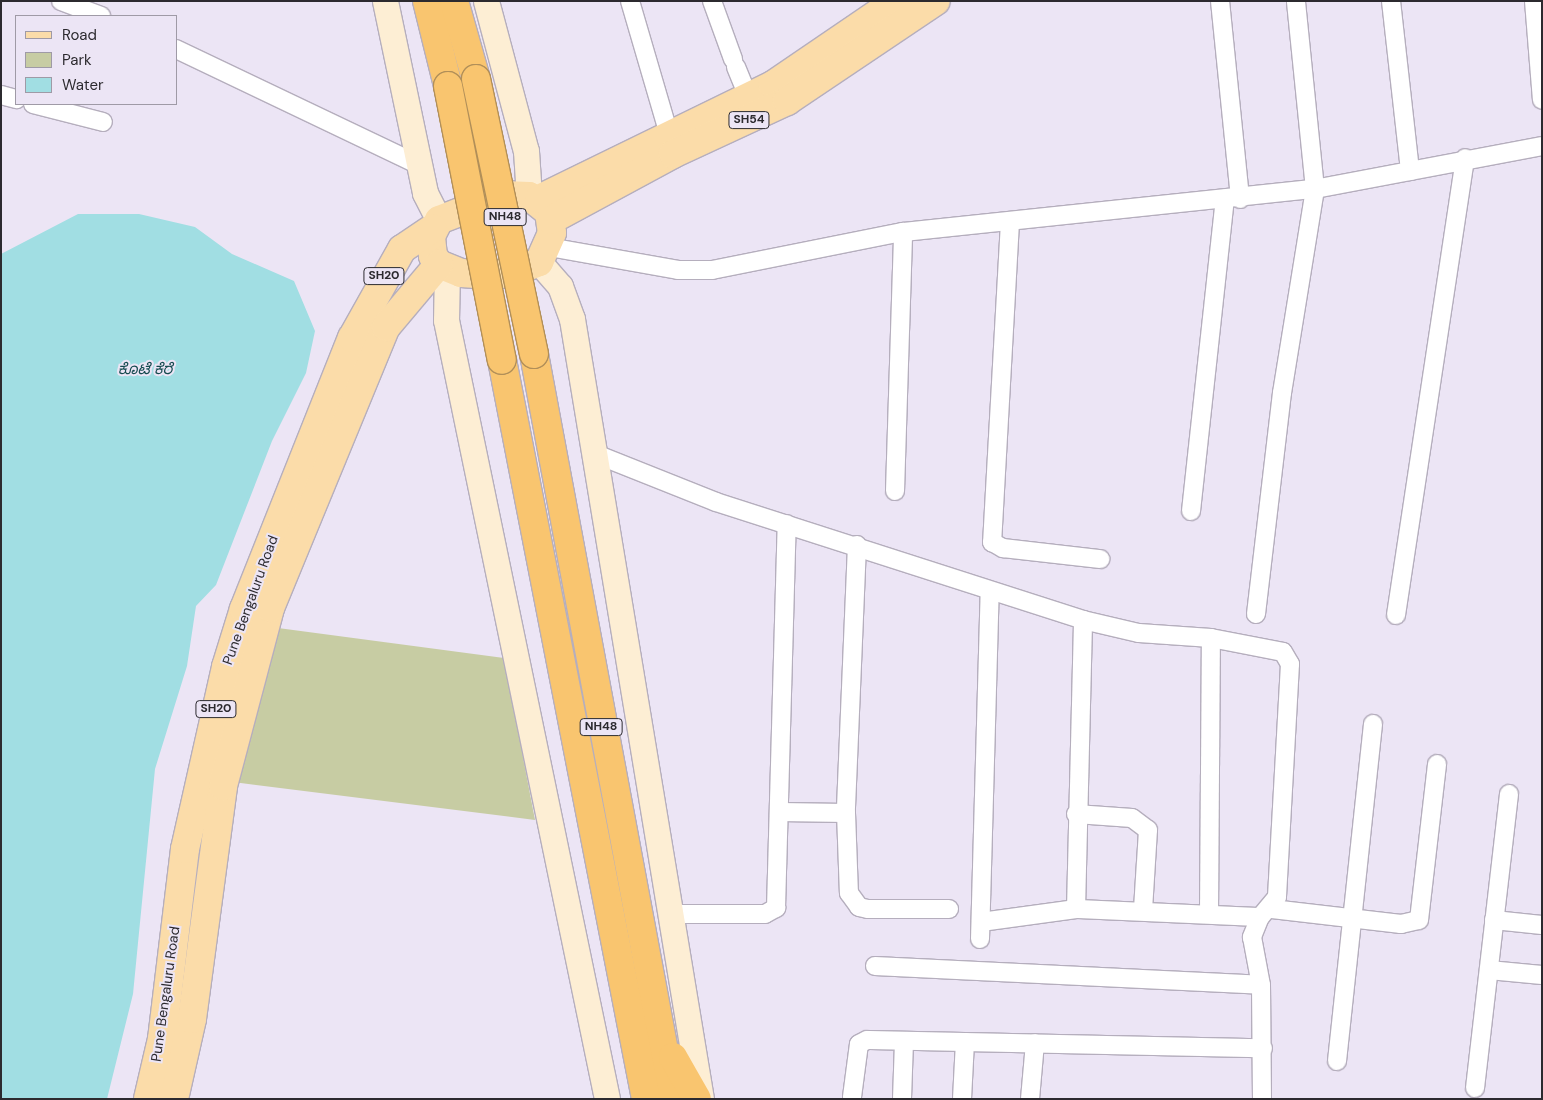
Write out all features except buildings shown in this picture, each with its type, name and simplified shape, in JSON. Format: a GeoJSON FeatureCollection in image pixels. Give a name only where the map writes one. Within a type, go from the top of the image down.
{"type":"FeatureCollection","features":[{"type":"Feature","properties":{"kind":"highway","name":"NH48"},"geometry":{"type":"LineString","coordinates":[[427,1],[448,86],[646,1099]]}},
{"type":"Feature","properties":{"kind":"highway","name":"NH48"},"geometry":{"type":"LineString","coordinates":[[454,1],[476,79],[534,354],[673,1099]]}},
{"type":"Feature","properties":{"kind":"highway"},"geometry":{"type":"LineString","coordinates":[[662,1038],[696,1099]]}},
{"type":"Feature","properties":{"kind":"main road","name":"SH54"},"geometry":{"type":"LineString","coordinates":[[868,35],[896,1]]}},
{"type":"Feature","properties":{"kind":"main road","name":"SH54"},"geometry":{"type":"LineString","coordinates":[[540,205],[673,154],[753,107],[798,70],[936,1]]}},
{"type":"Feature","properties":{"kind":"main road","name":"SH54"},"geometry":{"type":"LineString","coordinates":[[540,205],[669,134],[753,107]]}},
{"type":"Feature","properties":{"kind":"main road","name":"Pune Bengaluru Road"},"geometry":{"type":"LineString","coordinates":[[148,1099],[162,1039],[185,848],[241,617],[352,338],[402,249],[436,224],[480,201],[540,205]]}},
{"type":"Feature","properties":{"kind":"main road"},"geometry":{"type":"LineString","coordinates":[[436,224],[431,247],[443,267],[490,275],[512,273],[544,254],[540,205]]}},
{"type":"Feature","properties":{"kind":"main road","name":"Pune Bengaluru Road"},"geometry":{"type":"LineString","coordinates":[[174,1099],[192,1019],[223,786],[270,608],[386,327],[443,267]]}},
{"type":"Feature","properties":{"kind":"street"},"geometry":{"type":"LineString","coordinates":[[61,1],[98,15]]}},
{"type":"Feature","properties":{"kind":"street"},"geometry":{"type":"LineString","coordinates":[[386,1],[425,193],[436,224]]}},
{"type":"Feature","properties":{"kind":"street"},"geometry":{"type":"LineString","coordinates":[[486,1],[540,205]]}},
{"type":"Feature","properties":{"kind":"street"},"geometry":{"type":"LineString","coordinates":[[630,1],[669,134]]}},
{"type":"Feature","properties":{"kind":"street"},"geometry":{"type":"LineString","coordinates":[[712,1],[734,63],[753,107]]}},
{"type":"Feature","properties":{"kind":"street"},"geometry":{"type":"LineString","coordinates":[[1191,511],[1232,199],[1220,1]]}},
{"type":"Feature","properties":{"kind":"street"},"geometry":{"type":"LineString","coordinates":[[1256,614],[1282,393],[1315,189],[1296,1]]}},
{"type":"Feature","properties":{"kind":"street"},"geometry":{"type":"LineString","coordinates":[[1391,1],[1410,171]]}},
{"type":"Feature","properties":{"kind":"street"},"geometry":{"type":"LineString","coordinates":[[1534,1],[1542,100]]}},
{"type":"Feature","properties":{"kind":"street"},"geometry":{"type":"LineString","coordinates":[[178,50],[419,165]]}},
{"type":"Feature","properties":{"kind":"street"},"geometry":{"type":"LineString","coordinates":[[1,95],[15,99]]}},
{"type":"Feature","properties":{"kind":"street"},"geometry":{"type":"LineString","coordinates":[[37,105],[103,122]]}},
{"type":"Feature","properties":{"kind":"street"},"geometry":{"type":"LineString","coordinates":[[544,254],[678,270],[712,270],[903,232],[1315,189],[1410,171],[1465,158],[1542,146]]}},
{"type":"Feature","properties":{"kind":"street"},"geometry":{"type":"LineString","coordinates":[[1396,615],[1465,158]]}},
{"type":"Feature","properties":{"kind":"street"},"geometry":{"type":"LineString","coordinates":[[1010,222],[990,537],[1003,548],[1100,559]]}},
{"type":"Feature","properties":{"kind":"street"},"geometry":{"type":"LineString","coordinates":[[895,492],[903,232]]}},
{"type":"Feature","properties":{"kind":"street"},"geometry":{"type":"LineString","coordinates":[[544,254],[568,300],[674,914],[701,1099]]}},
{"type":"Feature","properties":{"kind":"street"},"geometry":{"type":"LineString","coordinates":[[443,267],[446,320],[607,1099]]}},
{"type":"Feature","properties":{"kind":"street"},"geometry":{"type":"LineString","coordinates":[[593,453],[716,502],[857,545],[990,591],[1083,620],[1139,633],[1211,638],[1283,652],[1290,664],[1278,897],[1252,937],[1260,984],[1263,1048],[1262,1099]]}},
{"type":"Feature","properties":{"kind":"street"},"geometry":{"type":"LineString","coordinates":[[674,914],[765,914],[776,908],[787,524]]}},
{"type":"Feature","properties":{"kind":"street"},"geometry":{"type":"LineString","coordinates":[[857,545],[846,812],[852,901],[868,910],[949,908]]}},
{"type":"Feature","properties":{"kind":"street"},"geometry":{"type":"LineString","coordinates":[[990,591],[980,931],[1076,909],[1143,909],[1209,914],[1266,913],[1352,918],[1402,924],[1419,920],[1437,764]]}},
{"type":"Feature","properties":{"kind":"street"},"geometry":{"type":"LineString","coordinates":[[1076,909],[1076,814],[1083,620]]}},
{"type":"Feature","properties":{"kind":"street"},"geometry":{"type":"LineString","coordinates":[[1209,914],[1211,638]]}},
{"type":"Feature","properties":{"kind":"street"},"geometry":{"type":"LineString","coordinates":[[1337,1060],[1372,724]]}},
{"type":"Feature","properties":{"kind":"street"},"geometry":{"type":"LineString","coordinates":[[1475,1088],[1509,794]]}},
{"type":"Feature","properties":{"kind":"street"},"geometry":{"type":"LineString","coordinates":[[780,812],[846,812]]}},
{"type":"Feature","properties":{"kind":"street"},"geometry":{"type":"LineString","coordinates":[[1076,814],[1132,818],[1148,830],[1143,909]]}},
{"type":"Feature","properties":{"kind":"street"},"geometry":{"type":"LineString","coordinates":[[1494,920],[1542,925]]}},
{"type":"Feature","properties":{"kind":"street"},"geometry":{"type":"LineString","coordinates":[[875,966],[1260,984]]}},
{"type":"Feature","properties":{"kind":"street"},"geometry":{"type":"LineString","coordinates":[[1489,970],[1542,975]]}},
{"type":"Feature","properties":{"kind":"street"},"geometry":{"type":"LineString","coordinates":[[852,1096],[859,1044],[867,1040],[1263,1048]]}},
{"type":"Feature","properties":{"kind":"street"},"geometry":{"type":"LineString","coordinates":[[902,1099],[904,1041]]}},
{"type":"Feature","properties":{"kind":"street"},"geometry":{"type":"LineString","coordinates":[[962,1099],[965,1042]]}},
{"type":"Feature","properties":{"kind":"street"},"geometry":{"type":"LineString","coordinates":[[1030,1099],[1035,1044]]}},
{"type":"Feature","properties":{"kind":"green space"},"geometry":{"type":"Polygon","coordinates":[[[278,628],[504,658],[535,820],[233,782],[278,628]]]}},
{"type":"Feature","properties":{"kind":"water","name":"ಕೊಟೆ ಕೆರೆ"},"geometry":{"type":"Polygon","coordinates":[[[78,214],[139,214],[195,227],[232,254],[294,281],[315,331],[306,373],[272,441],[216,585],[196,606],[187,666],[155,769],[133,994],[107,1099],[1,1099],[1,254],[78,214]]]}}]}
